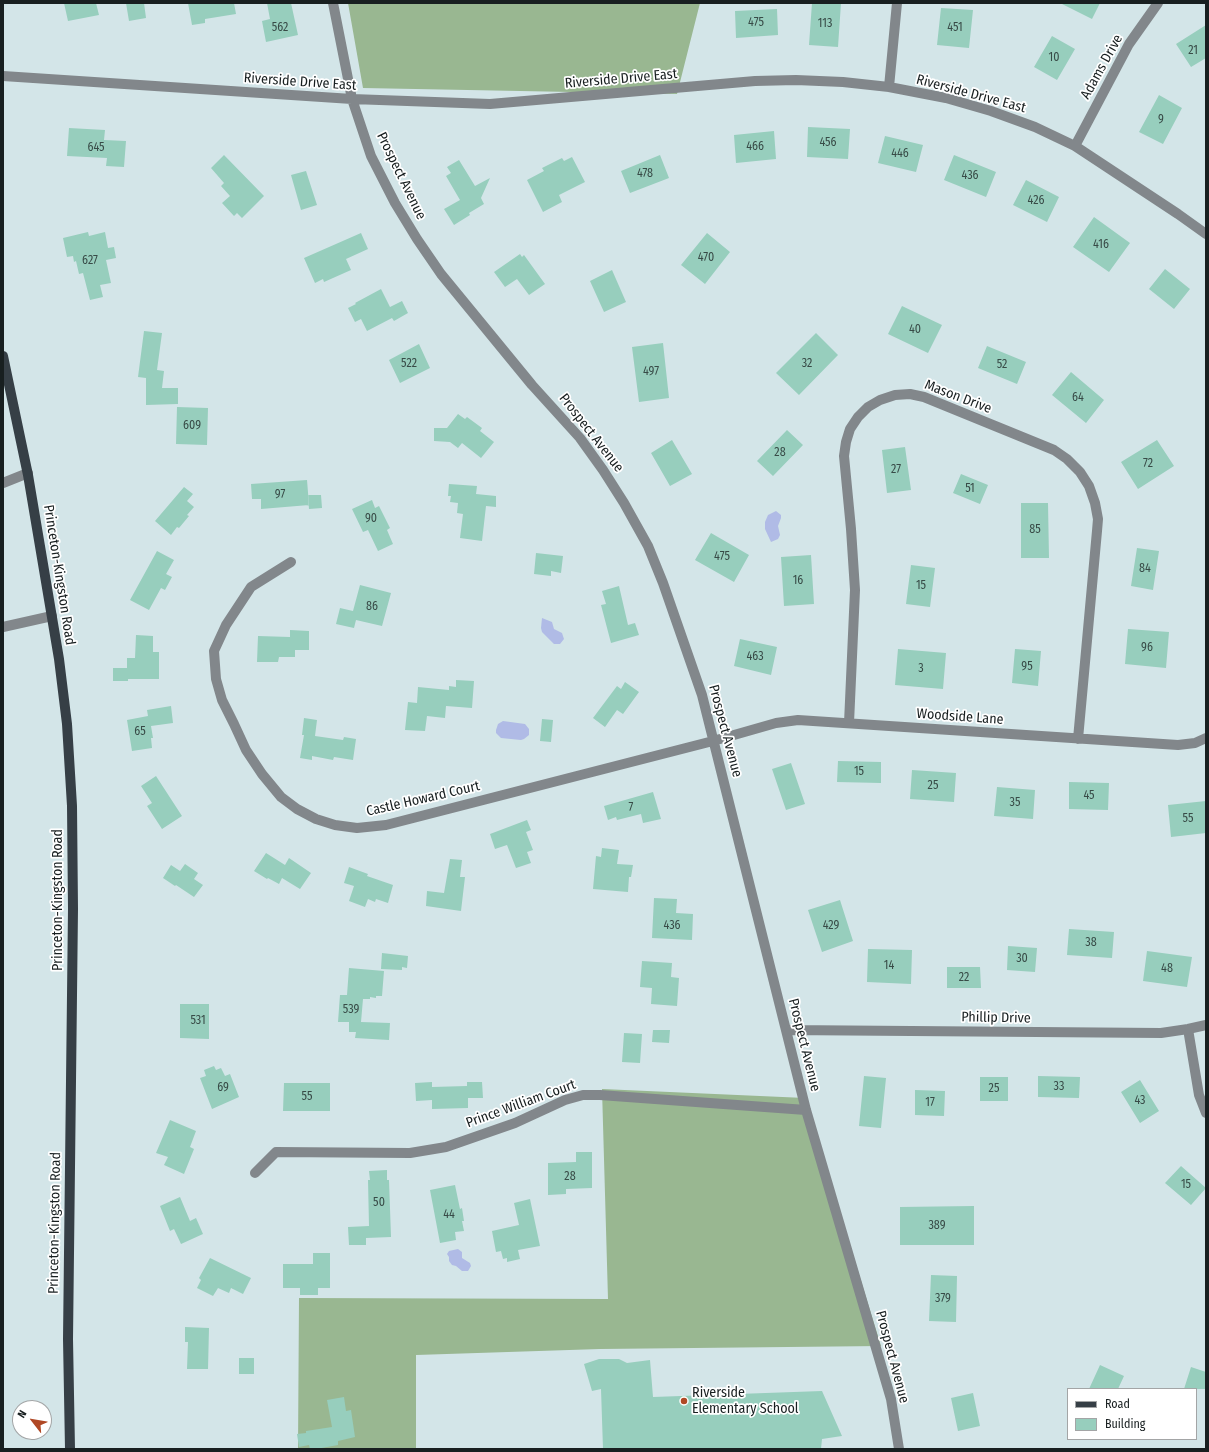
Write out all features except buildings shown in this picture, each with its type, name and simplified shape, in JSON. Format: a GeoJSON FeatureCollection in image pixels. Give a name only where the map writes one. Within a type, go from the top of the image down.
{"type":"FeatureCollection","features":[{"type":"Feature","properties":{"kind":"main road","name":"Princeton-Kingston Road"},"geometry":{"type":"LineString","coordinates":[[3,356],[28,473],[52,616],[67,724],[72,806],[68,1339],[70,1449]]}},
{"type":"Feature","properties":{"kind":"street","name":"Prospect Avenue"},"geometry":{"type":"LineString","coordinates":[[333,3],[352,99],[372,156],[395,203],[441,274],[532,385],[580,438],[603,470],[624,503],[648,546],[663,583],[702,695],[806,1110],[891,1399],[898,1449]]}},
{"type":"Feature","properties":{"kind":"street"},"geometry":{"type":"LineString","coordinates":[[889,87],[897,3]]}},
{"type":"Feature","properties":{"kind":"street","name":"Adams Drive"},"geometry":{"type":"LineString","coordinates":[[1075,146],[1128,44],[1158,3]]}},
{"type":"Feature","properties":{"kind":"street","name":"Riverside Drive East"},"geometry":{"type":"LineString","coordinates":[[3,76],[352,99],[490,104],[756,80],[843,82],[889,87],[946,98],[991,111],[1035,127],[1075,146],[1206,234]]}},
{"type":"Feature","properties":{"kind":"street","name":"Mason Drive"},"geometry":{"type":"LineString","coordinates":[[850,723],[855,590],[844,456],[846,442],[850,429],[858,417],[868,407],[880,400],[895,395],[910,394],[924,397],[1054,450],[1067,459],[1080,472],[1089,486],[1095,503],[1098,519],[1078,739]]}},
{"type":"Feature","properties":{"kind":"street"},"geometry":{"type":"LineString","coordinates":[[3,483],[28,473]]}},
{"type":"Feature","properties":{"kind":"street","name":"Castle Howard Court"},"geometry":{"type":"LineString","coordinates":[[291,562],[251,587],[226,625],[214,650],[216,679],[222,700],[246,750],[262,774],[281,797],[297,809],[316,820],[335,825],[357,828],[386,825],[713,741]]}},
{"type":"Feature","properties":{"kind":"street"},"geometry":{"type":"LineString","coordinates":[[3,627],[52,616]]}},
{"type":"Feature","properties":{"kind":"street","name":"Woodside Lane"},"geometry":{"type":"LineString","coordinates":[[713,741],[776,723],[798,720],[1178,745],[1195,743],[1206,738]]}},
{"type":"Feature","properties":{"kind":"street","name":"Phillip Drive"},"geometry":{"type":"LineString","coordinates":[[786,1030],[1161,1033],[1206,1025]]}},
{"type":"Feature","properties":{"kind":"street"},"geometry":{"type":"LineString","coordinates":[[1188,1029],[1199,1095],[1206,1113]]}},
{"type":"Feature","properties":{"kind":"street","name":"Prince William Court"},"geometry":{"type":"LineString","coordinates":[[255,1173],[276,1152],[410,1153],[446,1147],[515,1123],[565,1100],[583,1096],[608,1096],[806,1110]]}},
{"type":"Feature","properties":{"kind":"green space"},"geometry":{"type":"Polygon","coordinates":[[[348,3],[700,3],[677,94],[363,88],[348,3]]]}},
{"type":"Feature","properties":{"kind":"green space"},"geometry":{"type":"Polygon","coordinates":[[[602,1089],[805,1098],[881,1346],[600,1349],[416,1355],[416,1449],[298,1449],[299,1298],[608,1299],[602,1089]]]}},
{"type":"Feature","properties":{"kind":"water"},"geometry":{"type":"Polygon","coordinates":[[[776,511],[781,515],[778,526],[780,535],[778,539],[771,542],[765,529],[765,522],[768,515],[776,511]]]}},
{"type":"Feature","properties":{"kind":"water"},"geometry":{"type":"Polygon","coordinates":[[[542,618],[552,622],[554,629],[562,633],[564,639],[560,644],[554,644],[542,632],[542,618]]]}},
{"type":"Feature","properties":{"kind":"water"},"geometry":{"type":"Polygon","coordinates":[[[503,721],[525,724],[529,729],[529,735],[521,740],[501,738],[496,733],[496,730],[498,724],[503,721]]]}},
{"type":"Feature","properties":{"kind":"water"},"geometry":{"type":"Polygon","coordinates":[[[458,1249],[462,1252],[462,1258],[470,1263],[471,1266],[468,1271],[462,1271],[456,1266],[452,1265],[449,1261],[447,1254],[449,1251],[458,1249]]]}},
{"type":"Feature","properties":{"kind":"place","name":"Riverside Elementary School"},"geometry":{"type":"Point","coordinates":[684,1401]}}]}
